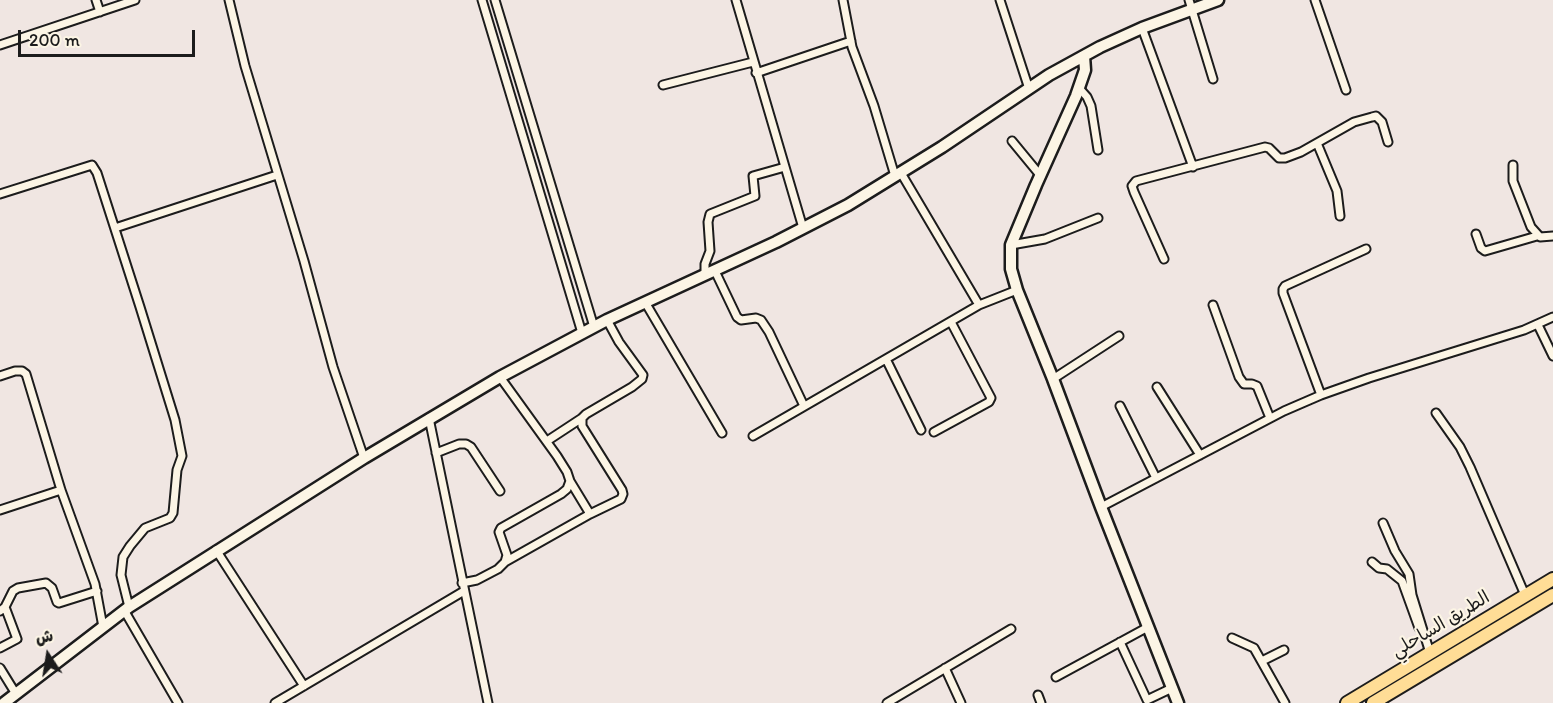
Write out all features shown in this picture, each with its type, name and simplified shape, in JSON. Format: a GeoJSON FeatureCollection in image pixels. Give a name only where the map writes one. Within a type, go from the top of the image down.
{"type":"FeatureCollection","features":[{"type":"Feature","properties":{"kind":"highway","name":"الطريق الساحلي"},"geometry":{"type":"LineString","coordinates":[[1347,703],[1553,579]]}},
{"type":"Feature","properties":{"kind":"highway","name":"الطريق الساحلي"},"geometry":{"type":"LineString","coordinates":[[1373,703],[1553,595]]}},
{"type":"Feature","properties":{"kind":"street"},"geometry":{"type":"LineString","coordinates":[[96,0],[100,12]]}},
{"type":"Feature","properties":{"kind":"street"},"geometry":{"type":"LineString","coordinates":[[0,45],[135,0]]}},
{"type":"Feature","properties":{"kind":"street"},"geometry":{"type":"LineString","coordinates":[[229,0],[245,66],[304,261],[333,367],[364,458]]}},
{"type":"Feature","properties":{"kind":"street"},"geometry":{"type":"LineString","coordinates":[[482,0],[582,333]]}},
{"type":"Feature","properties":{"kind":"street"},"geometry":{"type":"LineString","coordinates":[[495,0],[594,327]]}},
{"type":"Feature","properties":{"kind":"street"},"geometry":{"type":"LineString","coordinates":[[736,0],[803,228]]}},
{"type":"Feature","properties":{"kind":"street"},"geometry":{"type":"LineString","coordinates":[[843,0],[851,41],[898,175],[979,305]]}},
{"type":"Feature","properties":{"kind":"street"},"geometry":{"type":"LineString","coordinates":[[1000,0],[1029,89]]}},
{"type":"Feature","properties":{"kind":"street"},"geometry":{"type":"LineString","coordinates":[[4,703],[127,608],[216,550],[500,376],[608,320],[803,228],[898,175],[1029,89],[1084,56],[1190,5],[1218,0]]}},
{"type":"Feature","properties":{"kind":"street"},"geometry":{"type":"LineString","coordinates":[[1315,0],[1346,90]]}},
{"type":"Feature","properties":{"kind":"street"},"geometry":{"type":"LineString","coordinates":[[1190,5],[1214,80]]}},
{"type":"Feature","properties":{"kind":"street"},"geometry":{"type":"LineString","coordinates":[[1142,28],[1193,167]]}},
{"type":"Feature","properties":{"kind":"street"},"geometry":{"type":"LineString","coordinates":[[756,73],[851,41]]}},
{"type":"Feature","properties":{"kind":"street"},"geometry":{"type":"LineString","coordinates":[[1084,56],[1085,70],[1079,88],[1011,245],[1011,269],[1017,290],[1178,703]]}},
{"type":"Feature","properties":{"kind":"street"},"geometry":{"type":"LineString","coordinates":[[663,85],[753,62]]}},
{"type":"Feature","properties":{"kind":"street"},"geometry":{"type":"LineString","coordinates":[[1079,88],[1091,106],[1098,150]]}},
{"type":"Feature","properties":{"kind":"street"},"geometry":{"type":"LineString","coordinates":[[1164,259],[1132,186],[1139,180],[1265,147],[1282,159],[1354,122],[1377,116],[1382,122],[1388,142]]}},
{"type":"Feature","properties":{"kind":"street"},"geometry":{"type":"LineString","coordinates":[[1011,141],[1040,175]]}},
{"type":"Feature","properties":{"kind":"street"},"geometry":{"type":"LineString","coordinates":[[1317,143],[1337,191],[1340,216]]}},
{"type":"Feature","properties":{"kind":"street"},"geometry":{"type":"LineString","coordinates":[[0,194],[92,165],[97,173],[175,420],[182,450],[177,470],[173,513],[170,518],[146,528],[130,546],[123,557],[121,575],[127,608],[178,703]]}},
{"type":"Feature","properties":{"kind":"street"},"geometry":{"type":"LineString","coordinates":[[1513,165],[1513,181],[1531,227],[1537,236]]}},
{"type":"Feature","properties":{"kind":"street"},"geometry":{"type":"LineString","coordinates":[[785,167],[753,176],[755,196],[710,214],[708,222],[710,251],[705,264],[737,317],[741,320],[756,318],[761,320],[804,406]]}},
{"type":"Feature","properties":{"kind":"street"},"geometry":{"type":"LineString","coordinates":[[114,228],[278,175]]}},
{"type":"Feature","properties":{"kind":"street"},"geometry":{"type":"LineString","coordinates":[[1011,245],[1045,239],[1098,218]]}},
{"type":"Feature","properties":{"kind":"street"},"geometry":{"type":"LineString","coordinates":[[1476,234],[1481,248],[1485,251],[1537,236],[1553,236]]}},
{"type":"Feature","properties":{"kind":"street"},"geometry":{"type":"LineString","coordinates":[[1321,395],[1283,289],[1366,249]]}},
{"type":"Feature","properties":{"kind":"street"},"geometry":{"type":"LineString","coordinates":[[753,436],[979,305],[1017,290]]}},
{"type":"Feature","properties":{"kind":"street"},"geometry":{"type":"LineString","coordinates":[[645,302],[722,433]]}},
{"type":"Feature","properties":{"kind":"street"},"geometry":{"type":"LineString","coordinates":[[1213,305],[1239,378],[1244,384],[1257,386],[1270,418]]}},
{"type":"Feature","properties":{"kind":"street"},"geometry":{"type":"LineString","coordinates":[[1101,507],[1270,418],[1321,395],[1538,325],[1553,317]]}},
{"type":"Feature","properties":{"kind":"street"},"geometry":{"type":"LineString","coordinates":[[547,441],[642,379],[643,375],[619,342],[608,320]]}},
{"type":"Feature","properties":{"kind":"street"},"geometry":{"type":"LineString","coordinates":[[934,432],[989,402],[991,398],[951,322]]}},
{"type":"Feature","properties":{"kind":"street"},"geometry":{"type":"LineString","coordinates":[[1538,325],[1553,356]]}},
{"type":"Feature","properties":{"kind":"street"},"geometry":{"type":"LineString","coordinates":[[1053,379],[1119,336]]}},
{"type":"Feature","properties":{"kind":"street"},"geometry":{"type":"LineString","coordinates":[[886,359],[921,430]]}},
{"type":"Feature","properties":{"kind":"street"},"geometry":{"type":"LineString","coordinates":[[0,376],[15,371],[26,374],[61,490],[97,591],[103,627]]}},
{"type":"Feature","properties":{"kind":"street"},"geometry":{"type":"LineString","coordinates":[[500,376],[547,441],[590,514]]}},
{"type":"Feature","properties":{"kind":"street"},"geometry":{"type":"LineString","coordinates":[[1157,387],[1200,455]]}},
{"type":"Feature","properties":{"kind":"street"},"geometry":{"type":"LineString","coordinates":[[1120,406],[1156,478]]}},
{"type":"Feature","properties":{"kind":"street"},"geometry":{"type":"LineString","coordinates":[[1436,413],[1460,447],[1470,467],[1525,595]]}},
{"type":"Feature","properties":{"kind":"street"},"geometry":{"type":"LineString","coordinates":[[429,418],[488,703]]}},
{"type":"Feature","properties":{"kind":"street"},"geometry":{"type":"LineString","coordinates":[[275,703],[463,587],[498,569],[505,562],[621,499],[623,494],[582,426],[582,418]]}},
{"type":"Feature","properties":{"kind":"street"},"geometry":{"type":"LineString","coordinates":[[436,453],[459,444],[466,444],[471,447],[500,491]]}},
{"type":"Feature","properties":{"kind":"street"},"geometry":{"type":"LineString","coordinates":[[505,562],[507,555],[499,532],[501,528],[561,494],[567,489],[570,481]]}},
{"type":"Feature","properties":{"kind":"street"},"geometry":{"type":"LineString","coordinates":[[0,510],[61,490]]}},
{"type":"Feature","properties":{"kind":"street"},"geometry":{"type":"LineString","coordinates":[[1383,523],[1395,551],[1409,574],[1430,653]]}},
{"type":"Feature","properties":{"kind":"street"},"geometry":{"type":"LineString","coordinates":[[216,550],[304,686]]}},
{"type":"Feature","properties":{"kind":"street"},"geometry":{"type":"LineString","coordinates":[[1372,562],[1378,568],[1387,569],[1402,581],[1419,628],[1425,637]]}},
{"type":"Feature","properties":{"kind":"street"},"geometry":{"type":"LineString","coordinates":[[0,648],[17,639],[3,609],[13,591],[18,588],[46,583],[52,588],[59,603],[97,591]]}},
{"type":"Feature","properties":{"kind":"street"},"geometry":{"type":"LineString","coordinates":[[1056,677],[1148,627]]}},
{"type":"Feature","properties":{"kind":"street"},"geometry":{"type":"LineString","coordinates":[[887,703],[1011,629]]}},
{"type":"Feature","properties":{"kind":"street"},"geometry":{"type":"LineString","coordinates":[[1232,638],[1254,648],[1285,703]]}},
{"type":"Feature","properties":{"kind":"street"},"geometry":{"type":"LineString","coordinates":[[1120,642],[1147,700],[1172,688]]}},
{"type":"Feature","properties":{"kind":"street"},"geometry":{"type":"LineString","coordinates":[[1262,661],[1284,650]]}},
{"type":"Feature","properties":{"kind":"street"},"geometry":{"type":"LineString","coordinates":[[0,668],[16,694]]}},
{"type":"Feature","properties":{"kind":"street"},"geometry":{"type":"LineString","coordinates":[[945,668],[961,703]]}},
{"type":"Feature","properties":{"kind":"street"},"geometry":{"type":"LineString","coordinates":[[1038,695],[1041,703]]}}]}
